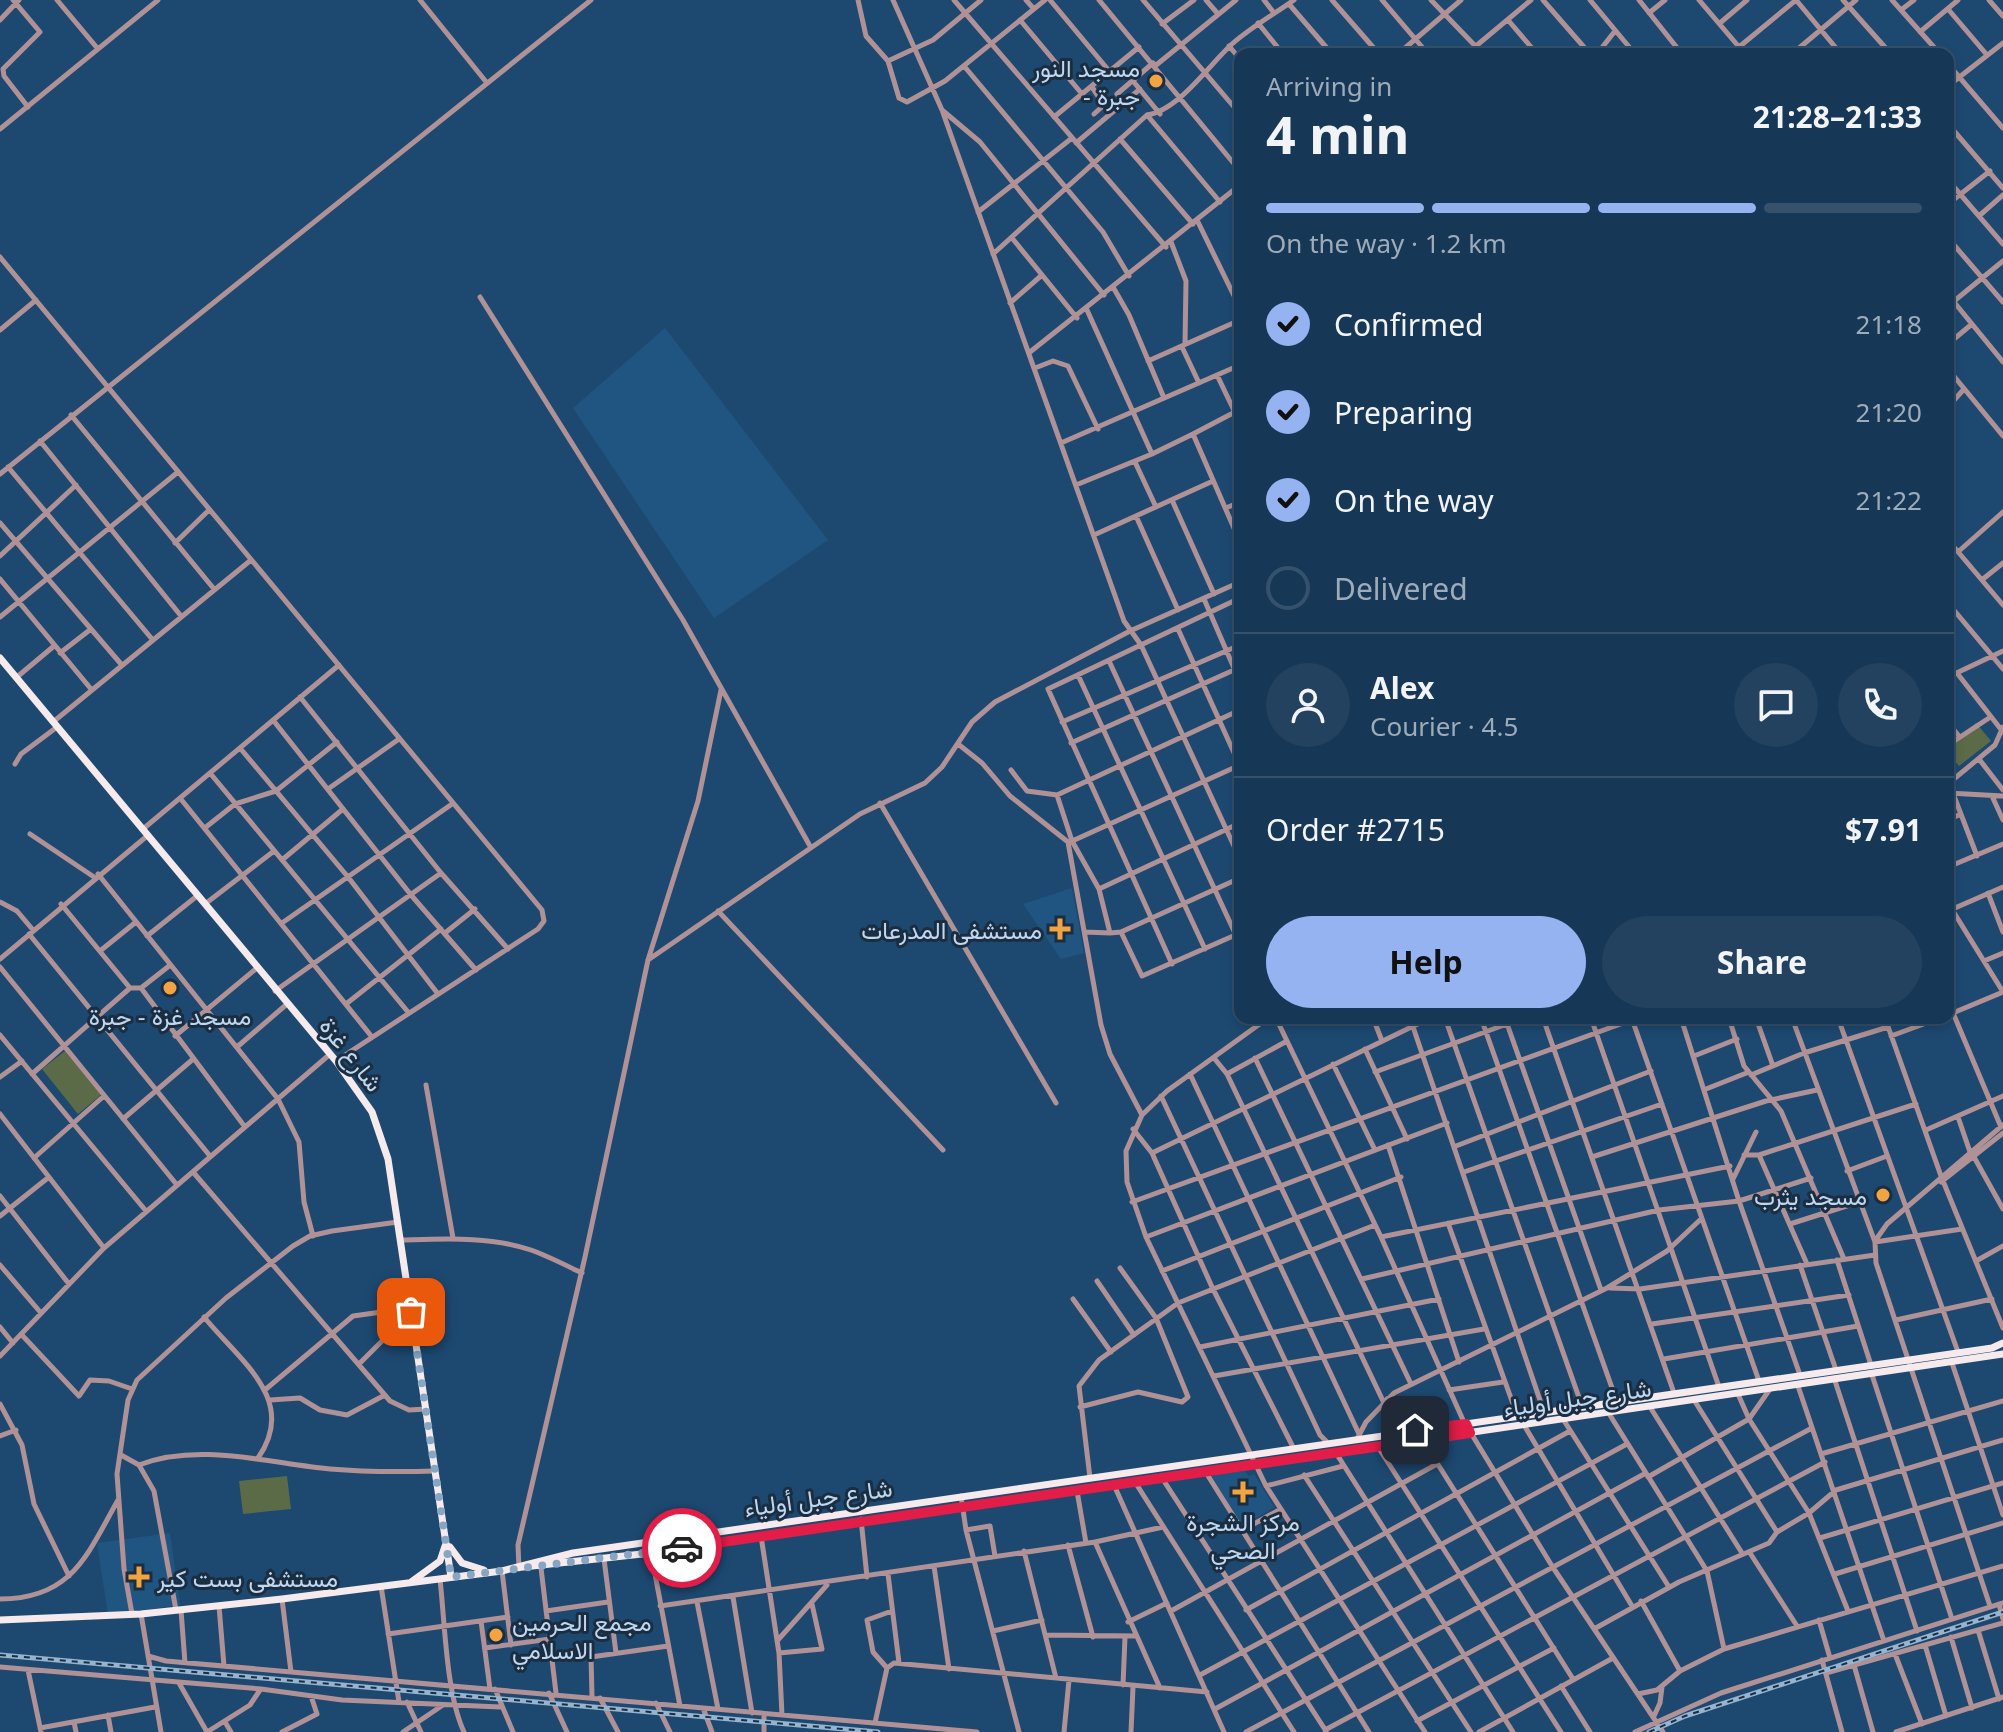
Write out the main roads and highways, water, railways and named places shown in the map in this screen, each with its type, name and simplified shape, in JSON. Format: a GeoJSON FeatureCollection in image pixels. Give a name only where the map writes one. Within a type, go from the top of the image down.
{"type":"FeatureCollection","features":[{"type":"Feature","properties":{"kind":"main road","name":"شارع غزة"},"geometry":{"type":"LineString","coordinates":[[0,658],[274,991],[333,1058],[365,1099],[379,1126],[399,1222],[451,1577]]}},
{"type":"Feature","properties":{"kind":"main road","name":"شارع جبل أولياء"},"geometry":{"type":"LineString","coordinates":[[516,1568],[573,1553],[1294,1449],[1358,1436],[1466,1424],[1992,1348],[2003,1343]]}},
{"type":"Feature","properties":{"kind":"main road","name":"شارع جبل أولياء"},"geometry":{"type":"LineString","coordinates":[[516,1568],[541,1568],[651,1553],[861,1519],[1077,1491],[2003,1354]]}},
{"type":"Feature","properties":{"kind":"main road"},"geometry":{"type":"LineString","coordinates":[[446,1540],[462,1563],[490,1571]]}},
{"type":"Feature","properties":{"kind":"main road"},"geometry":{"type":"LineString","coordinates":[[409,1583],[440,1561],[446,1540]]}},
{"type":"Feature","properties":{"kind":"main road"},"geometry":{"type":"LineString","coordinates":[[0,1620],[136,1614],[219,1606],[516,1568]]}},
{"type":"Feature","properties":{"kind":"railway"},"geometry":{"type":"LineString","coordinates":[[1649,1732],[1685,1716],[2003,1612]]}},
{"type":"Feature","properties":{"kind":"railway"},"geometry":{"type":"LineString","coordinates":[[0,1655],[878,1732]]}},
{"type":"Feature","properties":{"kind":"place","name":"مسجد النور - جبرة"},"geometry":{"type":"Point","coordinates":[1156,81]}},
{"type":"Feature","properties":{"kind":"place","name":"مستشفى المدرعات"},"geometry":{"type":"Point","coordinates":[1060,929]}},
{"type":"Feature","properties":{"kind":"place","name":"مسجد غزة - جبرة"},"geometry":{"type":"Point","coordinates":[170,988]}},
{"type":"Feature","properties":{"kind":"place","name":"مسجد يثرب"},"geometry":{"type":"Point","coordinates":[1883,1195]}},
{"type":"Feature","properties":{"kind":"place","name":"مركز الشجرة الصحي"},"geometry":{"type":"Point","coordinates":[1243,1492]}},
{"type":"Feature","properties":{"kind":"place","name":"مستشفى بست كير"},"geometry":{"type":"Point","coordinates":[139,1577]}},
{"type":"Feature","properties":{"kind":"place","name":"مجمع الحرمين الاسلامي"},"geometry":{"type":"Point","coordinates":[496,1635]}}]}
